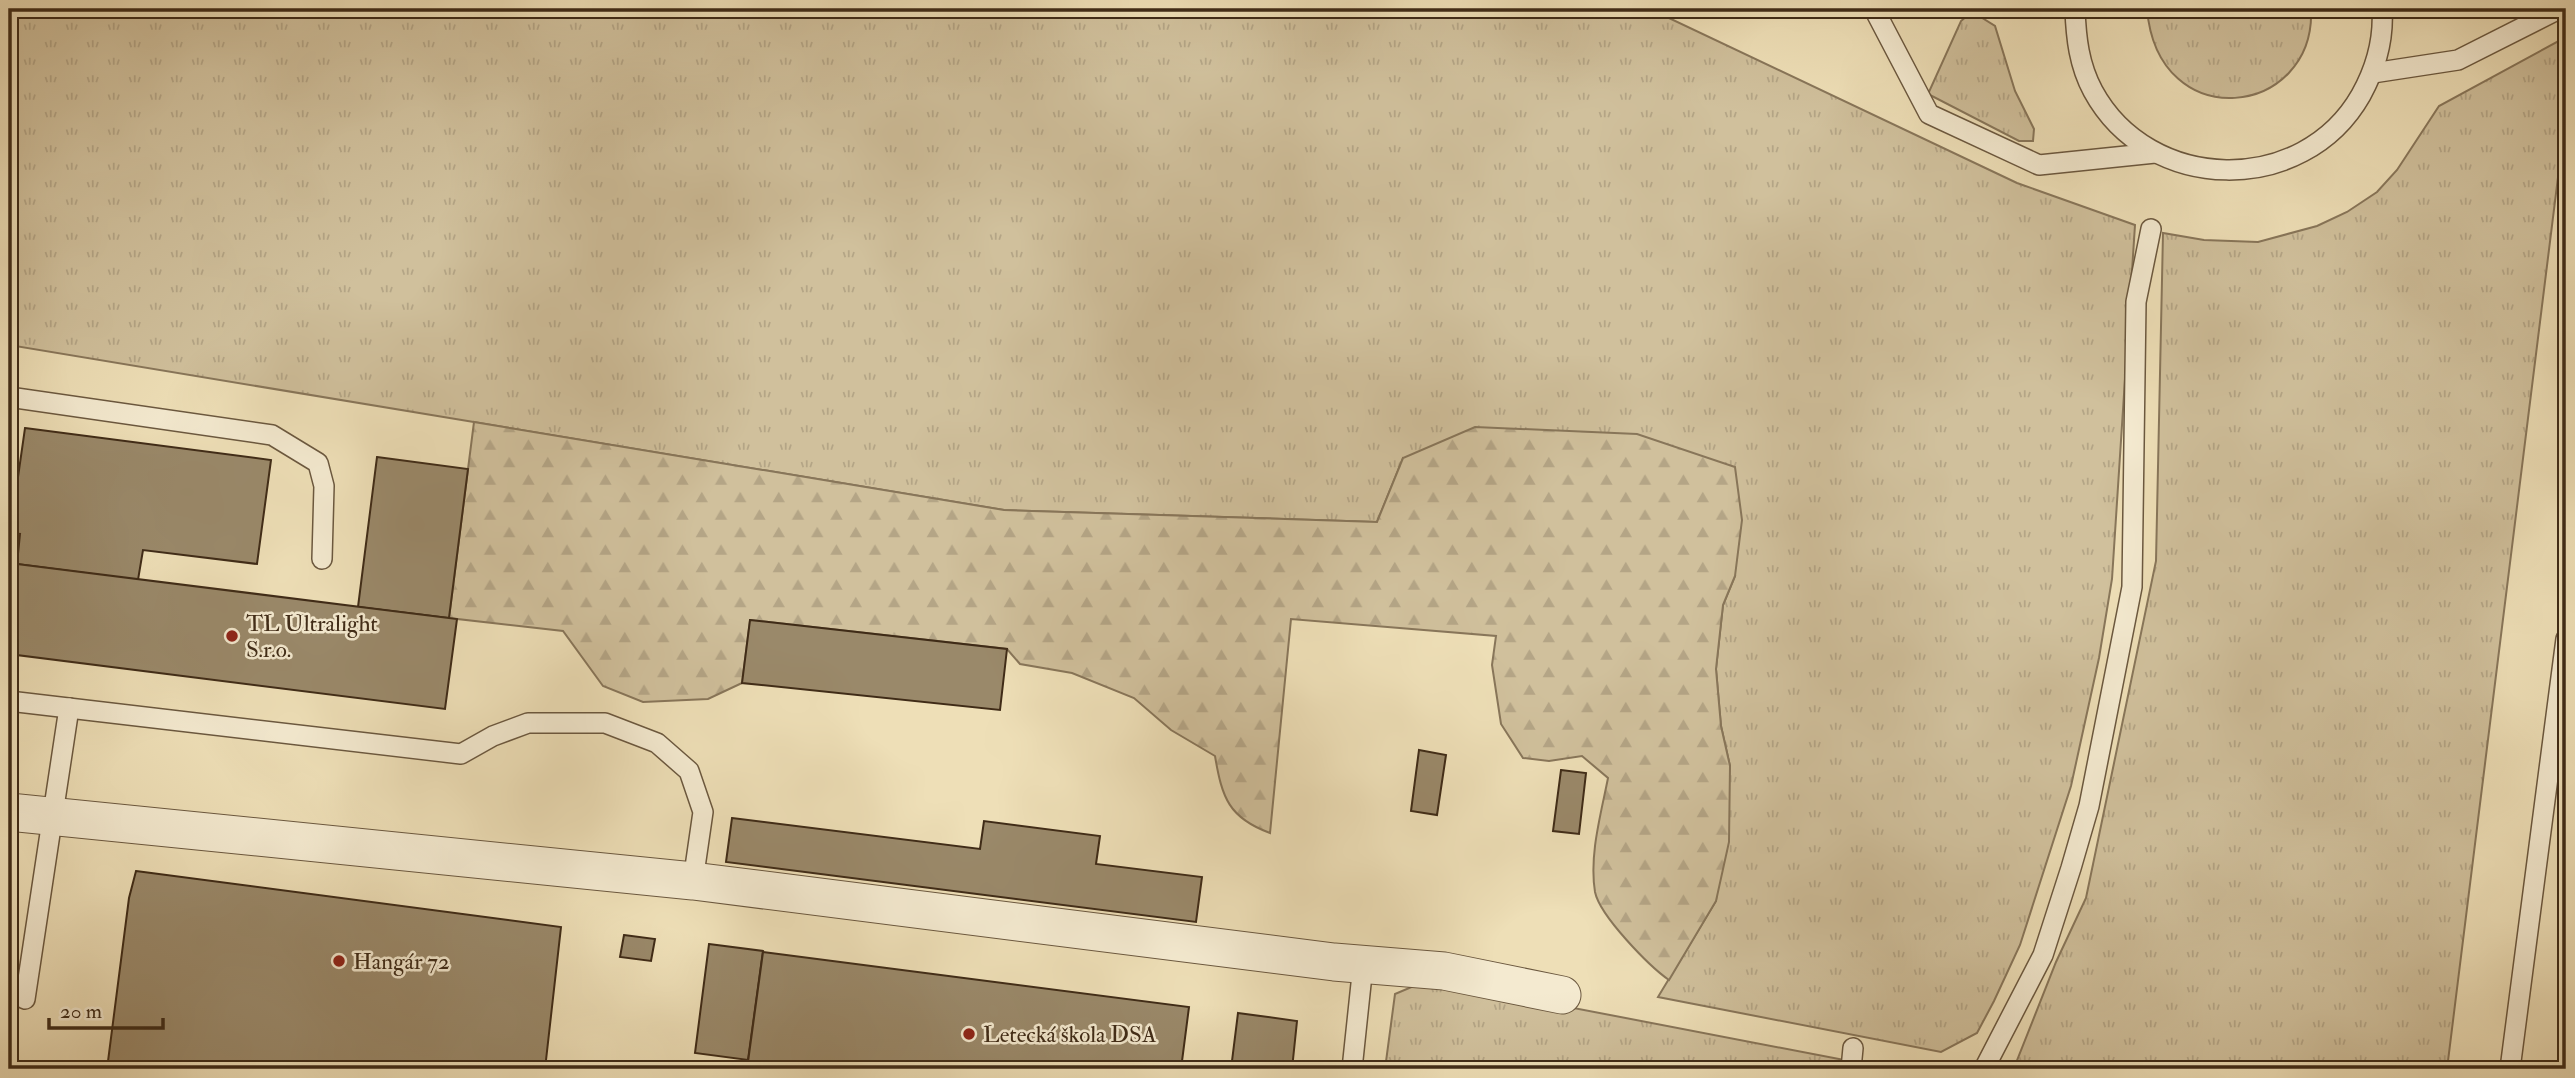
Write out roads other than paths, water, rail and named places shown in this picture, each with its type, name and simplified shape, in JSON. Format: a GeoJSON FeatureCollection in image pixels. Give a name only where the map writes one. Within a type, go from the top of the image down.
{"type":"FeatureCollection","features":[{"type":"Feature","properties":{"kind":"street"},"geometry":{"type":"LineString","coordinates":[[9,811],[693,881],[1363,965],[1444,971],[1562,995]]}},
{"type":"Feature","properties":{"kind":"lane"},"geometry":{"type":"LineString","coordinates":[[1874,9],[1929,114],[2039,164],[2155,153]]}},
{"type":"Feature","properties":{"kind":"lane"},"geometry":{"type":"LineString","coordinates":[[2076,9],[2076,35],[2082,64],[2093,91],[2110,116],[2130,136],[2155,153],[2195,169],[2239,172],[2282,163],[2320,142],[2351,112],[2373,73],[2379,48],[2382,9]]}},
{"type":"Feature","properties":{"kind":"lane"},"geometry":{"type":"LineString","coordinates":[[2373,73],[2458,61],[2559,9]]}},
{"type":"Feature","properties":{"kind":"lane"},"geometry":{"type":"LineString","coordinates":[[1984,1069],[2043,955],[2089,806],[2132,587],[2136,302],[2151,229]]}},
{"type":"Feature","properties":{"kind":"lane"},"geometry":{"type":"LineString","coordinates":[[9,397],[272,435],[318,463],[324,486],[322,559]]}},
{"type":"Feature","properties":{"kind":"lane"},"geometry":{"type":"LineString","coordinates":[[2510,1069],[2566,639]]}},
{"type":"Feature","properties":{"kind":"lane"},"geometry":{"type":"LineString","coordinates":[[9,701],[461,754],[493,736],[528,723],[605,723],[657,743],[689,771],[703,812],[693,881]]}},
{"type":"Feature","properties":{"kind":"lane"},"geometry":{"type":"LineString","coordinates":[[25,999],[69,708]]}},
{"type":"Feature","properties":{"kind":"lane"},"geometry":{"type":"LineString","coordinates":[[1352,1069],[1363,965]]}},
{"type":"Feature","properties":{"kind":"lane"},"geometry":{"type":"LineString","coordinates":[[1850,1069],[1853,1048]]}},
{"type":"Feature","properties":{"kind":"place","name":"TL Ultralight S.r.o."},"geometry":{"type":"Point","coordinates":[232,636]}},
{"type":"Feature","properties":{"kind":"place","name":"Hangár 72"},"geometry":{"type":"Point","coordinates":[339,961]}},
{"type":"Feature","properties":{"kind":"place","name":"Letecká škola DSA"},"geometry":{"type":"Point","coordinates":[969,1034]}}]}
